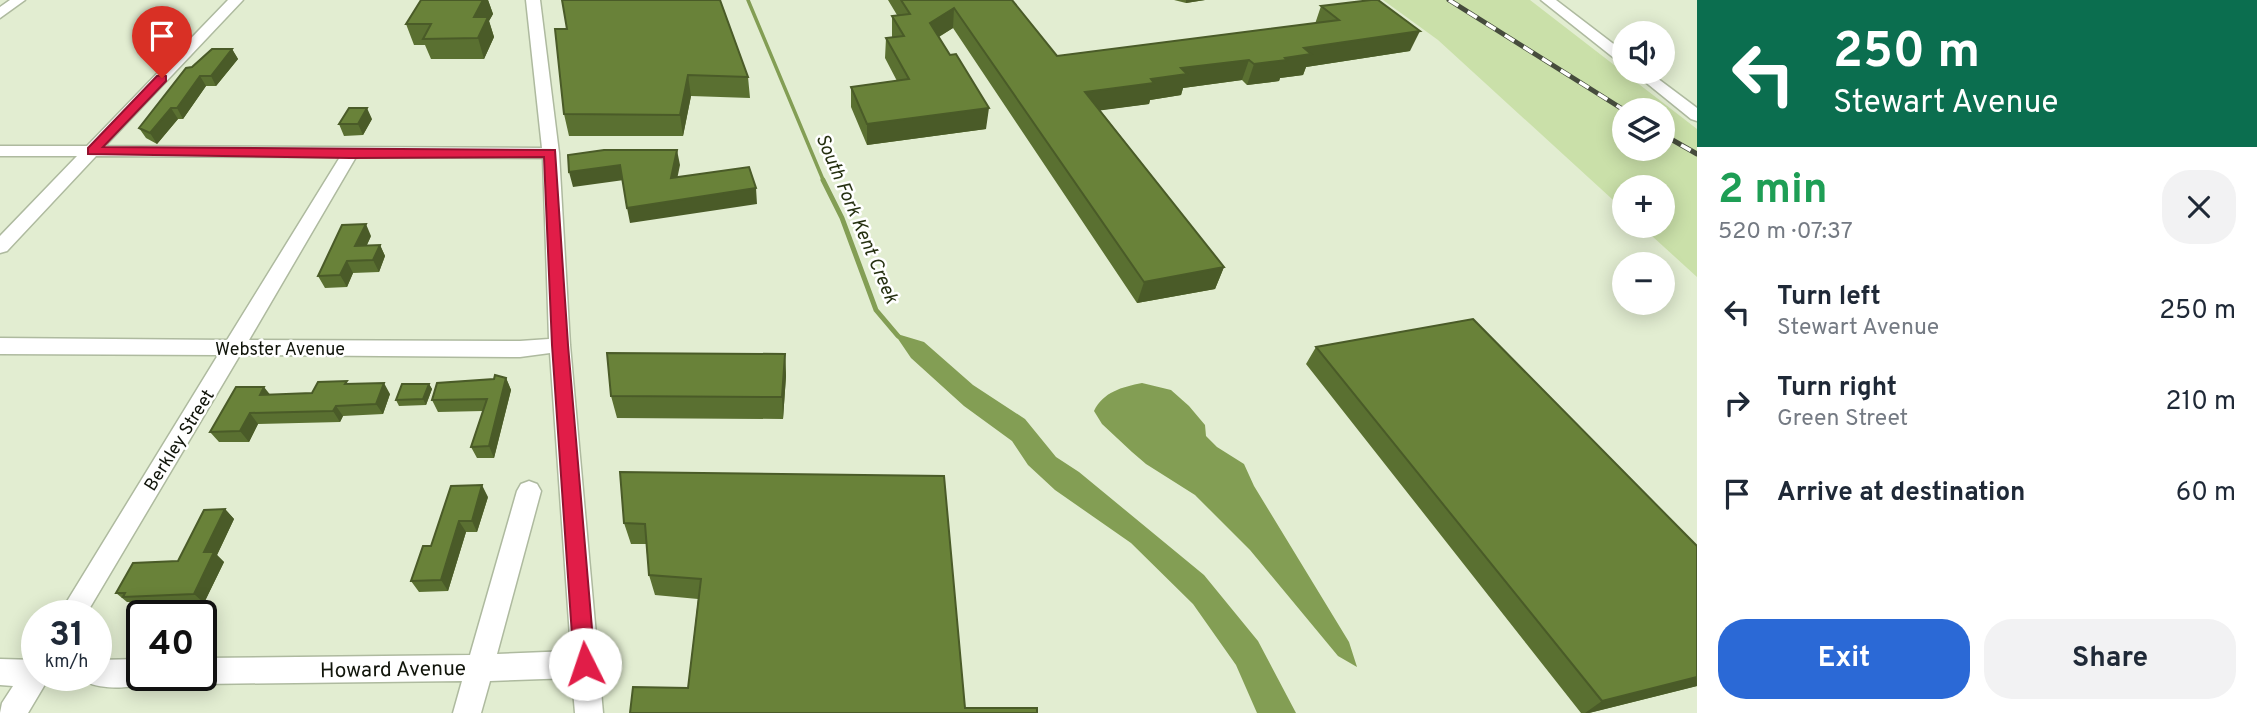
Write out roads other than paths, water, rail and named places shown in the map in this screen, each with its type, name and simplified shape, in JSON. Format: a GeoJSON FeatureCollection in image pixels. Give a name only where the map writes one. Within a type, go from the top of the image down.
{"type":"FeatureCollection","features":[{"type":"Feature","properties":{"kind":"street"},"geometry":{"type":"LineString","coordinates":[[0,14],[18,0]]}},
{"type":"Feature","properties":{"kind":"street"},"geometry":{"type":"LineString","coordinates":[[0,247],[236,0]]}},
{"type":"Feature","properties":{"kind":"street"},"geometry":{"type":"LineString","coordinates":[[533,0],[551,153],[560,345],[589,713]]}},
{"type":"Feature","properties":{"kind":"street"},"geometry":{"type":"LineString","coordinates":[[1548,0],[1612,50]]}},
{"type":"Feature","properties":{"kind":"street"},"geometry":{"type":"LineString","coordinates":[[1656,84],[1697,116]]}},
{"type":"Feature","properties":{"kind":"street"},"geometry":{"type":"LineString","coordinates":[[0,152],[551,153]]}},
{"type":"Feature","properties":{"kind":"street","name":"Berkley Street"},"geometry":{"type":"LineString","coordinates":[[81,600],[235,349],[350,154]]}},
{"type":"Feature","properties":{"kind":"street","name":"Webster Avenue"},"geometry":{"type":"LineString","coordinates":[[0,346],[520,349],[560,345]]}},
{"type":"Feature","properties":{"kind":"street"},"geometry":{"type":"LineString","coordinates":[[467,713],[529,491]]}},
{"type":"Feature","properties":{"kind":"street","name":"Howard Avenue"},"geometry":{"type":"LineString","coordinates":[[217,671],[585,664]]}},
{"type":"Feature","properties":{"kind":"street"},"geometry":{"type":"LineString","coordinates":[[0,672],[21,673]]}},
{"type":"Feature","properties":{"kind":"street"},"geometry":{"type":"LineString","coordinates":[[12,713],[26,691]]}},
{"type":"Feature","properties":{"kind":"waterway","name":"South Fork Kent Creek"},"geometry":{"type":"LineString","coordinates":[[748,0],[824,182]]}},
{"type":"Feature","properties":{"kind":"waterway","name":"South Fork Kent Creek"},"geometry":{"type":"LineString","coordinates":[[824,182],[842,218],[876,310],[898,336]]}},
{"type":"Feature","properties":{"kind":"railway"},"geometry":{"type":"LineString","coordinates":[[1449,0],[1612,102]]}},
{"type":"Feature","properties":{"kind":"railway"},"geometry":{"type":"LineString","coordinates":[[1675,141],[1697,154]]}}]}
